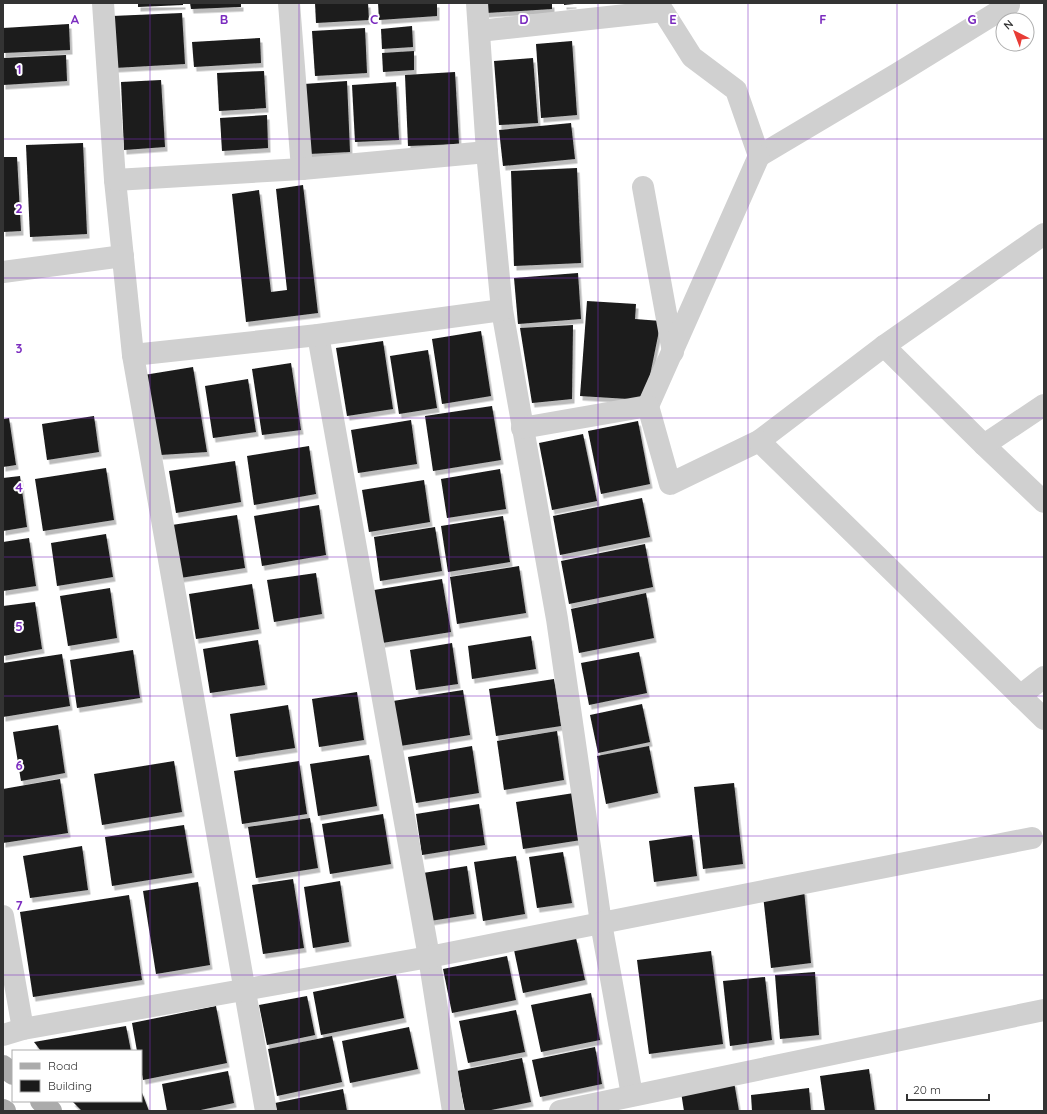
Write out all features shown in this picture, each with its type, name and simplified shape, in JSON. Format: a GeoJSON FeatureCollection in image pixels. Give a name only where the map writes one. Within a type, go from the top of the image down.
{"type":"FeatureCollection","features":[{"type":"Feature","properties":{"kind":"main road"},"geometry":{"type":"LineString","coordinates":[[3,1066],[12,1073]]}},
{"type":"Feature","properties":{"kind":"main road"},"geometry":{"type":"LineString","coordinates":[[42,1102],[51,1111]]}},
{"type":"Feature","properties":{"kind":"street"},"geometry":{"type":"LineString","coordinates":[[103,3],[115,180],[133,355],[266,1111]]}},
{"type":"Feature","properties":{"kind":"street"},"geometry":{"type":"LineString","coordinates":[[288,3],[302,169]]}},
{"type":"Feature","properties":{"kind":"street"},"geometry":{"type":"LineString","coordinates":[[477,3],[487,152],[502,310],[557,619],[601,923],[632,1095]]}},
{"type":"Feature","properties":{"kind":"street"},"geometry":{"type":"LineString","coordinates":[[1007,3],[1008,5],[897,74],[759,156],[648,406],[670,484],[759,441],[884,346],[1044,234]]}},
{"type":"Feature","properties":{"kind":"street"},"geometry":{"type":"LineString","coordinates":[[479,31],[663,11],[692,57],[736,90],[759,156]]}},
{"type":"Feature","properties":{"kind":"street"},"geometry":{"type":"LineString","coordinates":[[115,180],[302,169],[487,152]]}},
{"type":"Feature","properties":{"kind":"street"},"geometry":{"type":"LineString","coordinates":[[643,187],[673,352]]}},
{"type":"Feature","properties":{"kind":"street"},"geometry":{"type":"LineString","coordinates":[[3,272],[123,256]]}},
{"type":"Feature","properties":{"kind":"street"},"geometry":{"type":"LineString","coordinates":[[133,355],[318,335],[502,310]]}},
{"type":"Feature","properties":{"kind":"street"},"geometry":{"type":"LineString","coordinates":[[318,335],[429,957],[453,1111]]}},
{"type":"Feature","properties":{"kind":"street"},"geometry":{"type":"LineString","coordinates":[[884,346],[1044,502]]}},
{"type":"Feature","properties":{"kind":"street"},"geometry":{"type":"LineString","coordinates":[[984,445],[1044,405]]}},
{"type":"Feature","properties":{"kind":"street"},"geometry":{"type":"LineString","coordinates":[[522,428],[648,406]]}},
{"type":"Feature","properties":{"kind":"street"},"geometry":{"type":"LineString","coordinates":[[759,441],[1044,719]]}},
{"type":"Feature","properties":{"kind":"street"},"geometry":{"type":"LineString","coordinates":[[1020,696],[1044,677]]}},
{"type":"Feature","properties":{"kind":"street"},"geometry":{"type":"LineString","coordinates":[[3,916],[13,1032],[429,957],[1032,838]]}},
{"type":"Feature","properties":{"kind":"street"},"geometry":{"type":"LineString","coordinates":[[560,1111],[1044,1010]]}},
{"type":"Feature","properties":{"kind":"building"},"geometry":{"type":"Polygon","coordinates":[[[138,3],[183,3],[183,5],[138,7],[138,3]]]}},
{"type":"Feature","properties":{"kind":"building"},"geometry":{"type":"Polygon","coordinates":[[[190,3],[241,3],[241,7],[191,9],[190,3]]]}},
{"type":"Feature","properties":{"kind":"building"},"geometry":{"type":"Polygon","coordinates":[[[315,3],[368,3],[369,20],[316,23],[315,3]]]}},
{"type":"Feature","properties":{"kind":"building"},"geometry":{"type":"Polygon","coordinates":[[[378,3],[437,3],[437,16],[379,20],[378,3]]]}},
{"type":"Feature","properties":{"kind":"building"},"geometry":{"type":"Polygon","coordinates":[[[485,3],[552,3],[552,9],[486,13],[485,3]]]}},
{"type":"Feature","properties":{"kind":"building"},"geometry":{"type":"Polygon","coordinates":[[[564,3],[574,3],[574,4],[564,5],[564,3]]]}},
{"type":"Feature","properties":{"kind":"building"},"geometry":{"type":"Polygon","coordinates":[[[182,13],[185,64],[114,68],[112,16],[182,13]]]}},
{"type":"Feature","properties":{"kind":"building"},"geometry":{"type":"Polygon","coordinates":[[[69,24],[70,50],[3,53],[3,28],[69,24]]]}},
{"type":"Feature","properties":{"kind":"building"},"geometry":{"type":"Polygon","coordinates":[[[412,26],[413,47],[382,49],[381,29],[412,26]]]}},
{"type":"Feature","properties":{"kind":"building"},"geometry":{"type":"Polygon","coordinates":[[[365,28],[367,73],[315,76],[312,31],[365,28]]]}},
{"type":"Feature","properties":{"kind":"building"},"geometry":{"type":"Polygon","coordinates":[[[260,38],[261,63],[194,67],[192,42],[260,38]]]}},
{"type":"Feature","properties":{"kind":"building"},"geometry":{"type":"Polygon","coordinates":[[[572,41],[577,115],[541,118],[536,44],[572,41]]]}},
{"type":"Feature","properties":{"kind":"building"},"geometry":{"type":"Polygon","coordinates":[[[414,51],[414,70],[383,72],[382,53],[414,51]]]}},
{"type":"Feature","properties":{"kind":"building"},"geometry":{"type":"Polygon","coordinates":[[[66,55],[67,81],[3,85],[3,58],[66,55]]]}},
{"type":"Feature","properties":{"kind":"building"},"geometry":{"type":"Polygon","coordinates":[[[533,58],[538,123],[499,125],[494,61],[533,58]]]}},
{"type":"Feature","properties":{"kind":"building"},"geometry":{"type":"Polygon","coordinates":[[[264,71],[266,108],[219,111],[217,73],[264,71]]]}},
{"type":"Feature","properties":{"kind":"building"},"geometry":{"type":"Polygon","coordinates":[[[455,72],[459,144],[408,146],[405,75],[455,72]]]}},
{"type":"Feature","properties":{"kind":"building"},"geometry":{"type":"Polygon","coordinates":[[[161,80],[165,147],[124,150],[121,82],[161,80]]]}},
{"type":"Feature","properties":{"kind":"building"},"geometry":{"type":"Polygon","coordinates":[[[347,81],[350,152],[308,154],[304,84],[347,81]]]}},
{"type":"Feature","properties":{"kind":"building"},"geometry":{"type":"Polygon","coordinates":[[[396,82],[399,140],[355,142],[352,85],[396,82]]]}},
{"type":"Feature","properties":{"kind":"building"},"geometry":{"type":"Polygon","coordinates":[[[267,115],[268,148],[222,151],[220,118],[267,115]]]}},
{"type":"Feature","properties":{"kind":"building"},"geometry":{"type":"Polygon","coordinates":[[[571,123],[575,159],[503,166],[499,130],[571,123]]]}},
{"type":"Feature","properties":{"kind":"building"},"geometry":{"type":"Polygon","coordinates":[[[83,143],[87,234],[30,237],[26,145],[83,143]]]}},
{"type":"Feature","properties":{"kind":"building"},"geometry":{"type":"Polygon","coordinates":[[[3,157],[17,157],[21,231],[3,232],[3,157]]]}},
{"type":"Feature","properties":{"kind":"building"},"geometry":{"type":"Polygon","coordinates":[[[577,168],[581,263],[514,266],[511,171],[577,168]]]}},
{"type":"Feature","properties":{"kind":"building"},"geometry":{"type":"Polygon","coordinates":[[[303,185],[318,313],[246,322],[232,194],[259,190],[271,292],[287,290],[276,189],[303,185]]]}},
{"type":"Feature","properties":{"kind":"building"},"geometry":{"type":"Polygon","coordinates":[[[578,273],[581,319],[518,324],[514,278],[578,273]]]}},
{"type":"Feature","properties":{"kind":"building"},"geometry":{"type":"Polygon","coordinates":[[[587,301],[636,304],[635,319],[661,321],[645,400],[580,396],[587,301]]]}},
{"type":"Feature","properties":{"kind":"building"},"geometry":{"type":"Polygon","coordinates":[[[573,325],[572,399],[532,403],[520,328],[573,325]]]}},
{"type":"Feature","properties":{"kind":"building"},"geometry":{"type":"Polygon","coordinates":[[[481,331],[491,396],[442,404],[432,339],[481,331]]]}},
{"type":"Feature","properties":{"kind":"building"},"geometry":{"type":"Polygon","coordinates":[[[383,341],[393,409],[347,416],[336,348],[383,341]]]}},
{"type":"Feature","properties":{"kind":"building"},"geometry":{"type":"Polygon","coordinates":[[[428,350],[437,408],[399,414],[390,356],[428,350]]]}},
{"type":"Feature","properties":{"kind":"building"},"geometry":{"type":"Polygon","coordinates":[[[291,363],[301,430],[262,435],[252,369],[291,363]]]}},
{"type":"Feature","properties":{"kind":"building"},"geometry":{"type":"Polygon","coordinates":[[[193,367],[207,452],[160,455],[144,375],[193,367]]]}},
{"type":"Feature","properties":{"kind":"building"},"geometry":{"type":"Polygon","coordinates":[[[248,379],[256,432],[213,438],[205,386],[248,379]]]}},
{"type":"Feature","properties":{"kind":"building"},"geometry":{"type":"Polygon","coordinates":[[[492,406],[501,460],[433,471],[425,416],[492,406]]]}},
{"type":"Feature","properties":{"kind":"building"},"geometry":{"type":"Polygon","coordinates":[[[94,416],[99,452],[47,460],[42,424],[94,416]]]}},
{"type":"Feature","properties":{"kind":"building"},"geometry":{"type":"Polygon","coordinates":[[[9,418],[16,465],[3,467],[3,419],[9,418]]]}},
{"type":"Feature","properties":{"kind":"building"},"geometry":{"type":"Polygon","coordinates":[[[411,420],[417,464],[358,473],[351,430],[411,420]]]}},
{"type":"Feature","properties":{"kind":"building"},"geometry":{"type":"Polygon","coordinates":[[[638,421],[650,484],[601,494],[588,431],[638,421]]]}},
{"type":"Feature","properties":{"kind":"building"},"geometry":{"type":"Polygon","coordinates":[[[583,434],[597,501],[552,510],[539,443],[583,434]]]}},
{"type":"Feature","properties":{"kind":"building"},"geometry":{"type":"Polygon","coordinates":[[[309,446],[316,494],[254,505],[247,456],[309,446]]]}},
{"type":"Feature","properties":{"kind":"building"},"geometry":{"type":"Polygon","coordinates":[[[235,461],[241,502],[176,513],[169,471],[235,461]]]}},
{"type":"Feature","properties":{"kind":"building"},"geometry":{"type":"Polygon","coordinates":[[[106,468],[114,520],[43,531],[35,479],[106,468]]]}},
{"type":"Feature","properties":{"kind":"building"},"geometry":{"type":"Polygon","coordinates":[[[500,469],[506,509],[447,518],[441,479],[500,469]]]}},
{"type":"Feature","properties":{"kind":"building"},"geometry":{"type":"Polygon","coordinates":[[[20,476],[27,527],[3,531],[3,478],[20,476]]]}},
{"type":"Feature","properties":{"kind":"building"},"geometry":{"type":"Polygon","coordinates":[[[424,480],[430,522],[369,532],[362,490],[424,480]]]}},
{"type":"Feature","properties":{"kind":"building"},"geometry":{"type":"Polygon","coordinates":[[[642,498],[650,537],[560,555],[553,516],[642,498]]]}},
{"type":"Feature","properties":{"kind":"building"},"geometry":{"type":"Polygon","coordinates":[[[319,505],[326,555],[262,566],[254,516],[319,505]]]}},
{"type":"Feature","properties":{"kind":"building"},"geometry":{"type":"Polygon","coordinates":[[[237,515],[245,568],[180,578],[172,525],[237,515]]]}},
{"type":"Feature","properties":{"kind":"building"},"geometry":{"type":"Polygon","coordinates":[[[503,516],[510,562],[448,572],[441,526],[503,516]]]}},
{"type":"Feature","properties":{"kind":"building"},"geometry":{"type":"Polygon","coordinates":[[[435,527],[442,571],[380,581],[374,537],[435,527]]]}},
{"type":"Feature","properties":{"kind":"building"},"geometry":{"type":"Polygon","coordinates":[[[106,534],[113,577],[57,586],[51,543],[106,534]]]}},
{"type":"Feature","properties":{"kind":"building"},"geometry":{"type":"Polygon","coordinates":[[[29,538],[36,586],[3,591],[3,542],[29,538]]]}},
{"type":"Feature","properties":{"kind":"building"},"geometry":{"type":"Polygon","coordinates":[[[645,544],[653,587],[569,604],[561,561],[645,544]]]}},
{"type":"Feature","properties":{"kind":"building"},"geometry":{"type":"Polygon","coordinates":[[[519,566],[526,613],[457,624],[450,577],[519,566]]]}},
{"type":"Feature","properties":{"kind":"building"},"geometry":{"type":"Polygon","coordinates":[[[316,573],[322,614],[274,622],[267,580],[316,573]]]}},
{"type":"Feature","properties":{"kind":"building"},"geometry":{"type":"Polygon","coordinates":[[[442,579],[451,632],[382,643],[374,590],[442,579]]]}},
{"type":"Feature","properties":{"kind":"building"},"geometry":{"type":"Polygon","coordinates":[[[252,584],[259,629],[196,639],[189,594],[252,584]]]}},
{"type":"Feature","properties":{"kind":"building"},"geometry":{"type":"Polygon","coordinates":[[[110,588],[117,638],[68,646],[60,596],[110,588]]]}},
{"type":"Feature","properties":{"kind":"building"},"geometry":{"type":"Polygon","coordinates":[[[646,593],[654,638],[579,653],[571,609],[646,593]]]}},
{"type":"Feature","properties":{"kind":"building"},"geometry":{"type":"Polygon","coordinates":[[[35,602],[42,649],[3,656],[3,606],[35,602]]]}},
{"type":"Feature","properties":{"kind":"building"},"geometry":{"type":"Polygon","coordinates":[[[531,636],[536,669],[472,679],[468,646],[531,636]]]}},
{"type":"Feature","properties":{"kind":"building"},"geometry":{"type":"Polygon","coordinates":[[[258,640],[265,685],[210,693],[203,649],[258,640]]]}},
{"type":"Feature","properties":{"kind":"building"},"geometry":{"type":"Polygon","coordinates":[[[452,643],[458,684],[416,690],[410,650],[452,643]]]}},
{"type":"Feature","properties":{"kind":"building"},"geometry":{"type":"Polygon","coordinates":[[[133,650],[140,698],[77,708],[70,660],[133,650]]]}},
{"type":"Feature","properties":{"kind":"building"},"geometry":{"type":"Polygon","coordinates":[[[639,652],[647,693],[589,705],[581,663],[639,652]]]}},
{"type":"Feature","properties":{"kind":"building"},"geometry":{"type":"Polygon","coordinates":[[[62,654],[70,706],[3,717],[3,663],[62,654]]]}},
{"type":"Feature","properties":{"kind":"building"},"geometry":{"type":"Polygon","coordinates":[[[554,679],[561,726],[496,736],[489,689],[554,679]]]}},
{"type":"Feature","properties":{"kind":"building"},"geometry":{"type":"Polygon","coordinates":[[[463,690],[470,735],[400,746],[393,701],[463,690]]]}},
{"type":"Feature","properties":{"kind":"building"},"geometry":{"type":"Polygon","coordinates":[[[357,692],[364,740],[319,747],[312,699],[357,692]]]}},
{"type":"Feature","properties":{"kind":"building"},"geometry":{"type":"Polygon","coordinates":[[[642,704],[650,742],[598,753],[590,715],[642,704]]]}},
{"type":"Feature","properties":{"kind":"building"},"geometry":{"type":"Polygon","coordinates":[[[288,705],[295,748],[236,757],[230,714],[288,705]]]}},
{"type":"Feature","properties":{"kind":"building"},"geometry":{"type":"Polygon","coordinates":[[[58,725],[65,773],[21,781],[13,732],[58,725]]]}},
{"type":"Feature","properties":{"kind":"building"},"geometry":{"type":"Polygon","coordinates":[[[557,731],[564,780],[504,790],[497,741],[557,731]]]}},
{"type":"Feature","properties":{"kind":"building"},"geometry":{"type":"Polygon","coordinates":[[[472,746],[479,793],[416,803],[408,757],[472,746]]]}},
{"type":"Feature","properties":{"kind":"building"},"geometry":{"type":"Polygon","coordinates":[[[649,746],[658,793],[606,804],[597,756],[649,746]]]}},
{"type":"Feature","properties":{"kind":"building"},"geometry":{"type":"Polygon","coordinates":[[[369,755],[377,806],[318,816],[310,764],[369,755]]]}},
{"type":"Feature","properties":{"kind":"building"},"geometry":{"type":"Polygon","coordinates":[[[174,761],[182,812],[102,825],[94,774],[174,761]]]}},
{"type":"Feature","properties":{"kind":"building"},"geometry":{"type":"Polygon","coordinates":[[[299,761],[307,814],[242,824],[234,771],[299,761]]]}},
{"type":"Feature","properties":{"kind":"building"},"geometry":{"type":"Polygon","coordinates":[[[60,779],[68,833],[3,843],[3,789],[60,779]]]}},
{"type":"Feature","properties":{"kind":"building"},"geometry":{"type":"Polygon","coordinates":[[[734,783],[743,864],[703,869],[694,787],[734,783]]]}},
{"type":"Feature","properties":{"kind":"building"},"geometry":{"type":"Polygon","coordinates":[[[574,793],[581,840],[523,849],[516,802],[574,793]]]}},
{"type":"Feature","properties":{"kind":"building"},"geometry":{"type":"Polygon","coordinates":[[[479,804],[485,845],[422,855],[416,814],[479,804]]]}},
{"type":"Feature","properties":{"kind":"building"},"geometry":{"type":"Polygon","coordinates":[[[383,814],[391,864],[330,874],[322,824],[383,814]]]}},
{"type":"Feature","properties":{"kind":"building"},"geometry":{"type":"Polygon","coordinates":[[[310,818],[318,868],[256,878],[248,827],[310,818]]]}},
{"type":"Feature","properties":{"kind":"building"},"geometry":{"type":"Polygon","coordinates":[[[184,825],[192,873],[112,886],[105,837],[184,825]]]}},
{"type":"Feature","properties":{"kind":"building"},"geometry":{"type":"Polygon","coordinates":[[[692,835],[697,876],[654,882],[649,841],[692,835]]]}},
{"type":"Feature","properties":{"kind":"building"},"geometry":{"type":"Polygon","coordinates":[[[82,846],[88,890],[30,898],[23,856],[82,846]]]}},
{"type":"Feature","properties":{"kind":"building"},"geometry":{"type":"Polygon","coordinates":[[[563,852],[572,903],[537,908],[529,857],[563,852]]]}},
{"type":"Feature","properties":{"kind":"building"},"geometry":{"type":"Polygon","coordinates":[[[516,856],[525,914],[483,921],[474,862],[516,856]]]}},
{"type":"Feature","properties":{"kind":"building"},"geometry":{"type":"Polygon","coordinates":[[[467,866],[474,914],[430,921],[423,873],[467,866]]]}},
{"type":"Feature","properties":{"kind":"building"},"geometry":{"type":"Polygon","coordinates":[[[293,879],[304,948],[263,954],[252,885],[293,879]]]}},
{"type":"Feature","properties":{"kind":"building"},"geometry":{"type":"Polygon","coordinates":[[[340,881],[349,942],[313,948],[304,887],[340,881]]]}},
{"type":"Feature","properties":{"kind":"building"},"geometry":{"type":"Polygon","coordinates":[[[198,882],[210,965],[156,974],[143,891],[198,882]]]}},
{"type":"Feature","properties":{"kind":"building"},"geometry":{"type":"Polygon","coordinates":[[[804,890],[811,963],[771,968],[763,895],[804,890]]]}},
{"type":"Feature","properties":{"kind":"building"},"geometry":{"type":"Polygon","coordinates":[[[129,895],[142,980],[33,997],[20,912],[129,895]]]}},
{"type":"Feature","properties":{"kind":"building"},"geometry":{"type":"Polygon","coordinates":[[[576,938],[585,980],[523,993],[514,950],[576,938]]]}},
{"type":"Feature","properties":{"kind":"building"},"geometry":{"type":"Polygon","coordinates":[[[711,951],[723,1044],[649,1054],[637,960],[711,951]]]}},
{"type":"Feature","properties":{"kind":"building"},"geometry":{"type":"Polygon","coordinates":[[[507,956],[516,1000],[452,1013],[443,969],[507,956]]]}},
{"type":"Feature","properties":{"kind":"building"},"geometry":{"type":"Polygon","coordinates":[[[815,972],[819,1035],[780,1039],[775,975],[815,972]]]}},
{"type":"Feature","properties":{"kind":"building"},"geometry":{"type":"Polygon","coordinates":[[[396,975],[404,1018],[321,1035],[313,992],[396,975]]]}},
{"type":"Feature","properties":{"kind":"building"},"geometry":{"type":"Polygon","coordinates":[[[765,977],[772,1040],[730,1046],[723,981],[765,977]]]}},
{"type":"Feature","properties":{"kind":"building"},"geometry":{"type":"Polygon","coordinates":[[[591,993],[600,1040],[541,1052],[531,1005],[591,993]]]}},
{"type":"Feature","properties":{"kind":"building"},"geometry":{"type":"Polygon","coordinates":[[[307,996],[315,1035],[267,1045],[259,1005],[307,996]]]}},
{"type":"Feature","properties":{"kind":"building"},"geometry":{"type":"Polygon","coordinates":[[[216,1006],[227,1063],[143,1080],[142,1050],[137,1050],[132,1023],[216,1006]]]}},
{"type":"Feature","properties":{"kind":"building"},"geometry":{"type":"Polygon","coordinates":[[[516,1010],[525,1052],[468,1063],[459,1021],[516,1010]]]}},
{"type":"Feature","properties":{"kind":"building"},"geometry":{"type":"Polygon","coordinates":[[[126,1026],[131,1050],[40,1050],[34,1042],[126,1026]]]}},
{"type":"Feature","properties":{"kind":"building"},"geometry":{"type":"Polygon","coordinates":[[[409,1027],[418,1069],[350,1083],[342,1041],[409,1027]]]}},
{"type":"Feature","properties":{"kind":"building"},"geometry":{"type":"Polygon","coordinates":[[[332,1036],[342,1082],[277,1096],[268,1049],[332,1036]]]}},
{"type":"Feature","properties":{"kind":"building"},"geometry":{"type":"Polygon","coordinates":[[[595,1047],[602,1084],[540,1097],[532,1060],[595,1047]]]}},
{"type":"Feature","properties":{"kind":"building"},"geometry":{"type":"Polygon","coordinates":[[[522,1058],[531,1102],[486,1111],[465,1111],[457,1071],[522,1058]]]}},
{"type":"Feature","properties":{"kind":"building"},"geometry":{"type":"Polygon","coordinates":[[[869,1069],[875,1111],[825,1111],[820,1076],[869,1069]]]}},
{"type":"Feature","properties":{"kind":"building"},"geometry":{"type":"Polygon","coordinates":[[[228,1071],[234,1103],[196,1111],[167,1111],[162,1084],[228,1071]]]}},
{"type":"Feature","properties":{"kind":"building"},"geometry":{"type":"Polygon","coordinates":[[[734,1082],[739,1111],[684,1111],[681,1092],[734,1082]]]}},
{"type":"Feature","properties":{"kind":"building"},"geometry":{"type":"Polygon","coordinates":[[[809,1088],[811,1111],[752,1111],[751,1095],[809,1088]]]}},
{"type":"Feature","properties":{"kind":"building"},"geometry":{"type":"Polygon","coordinates":[[[343,1089],[347,1111],[277,1111],[275,1103],[343,1089]]]}},
{"type":"Feature","properties":{"kind":"building"},"geometry":{"type":"Polygon","coordinates":[[[142,1093],[149,1111],[82,1111],[73,1102],[142,1102],[142,1093]]]}}]}
